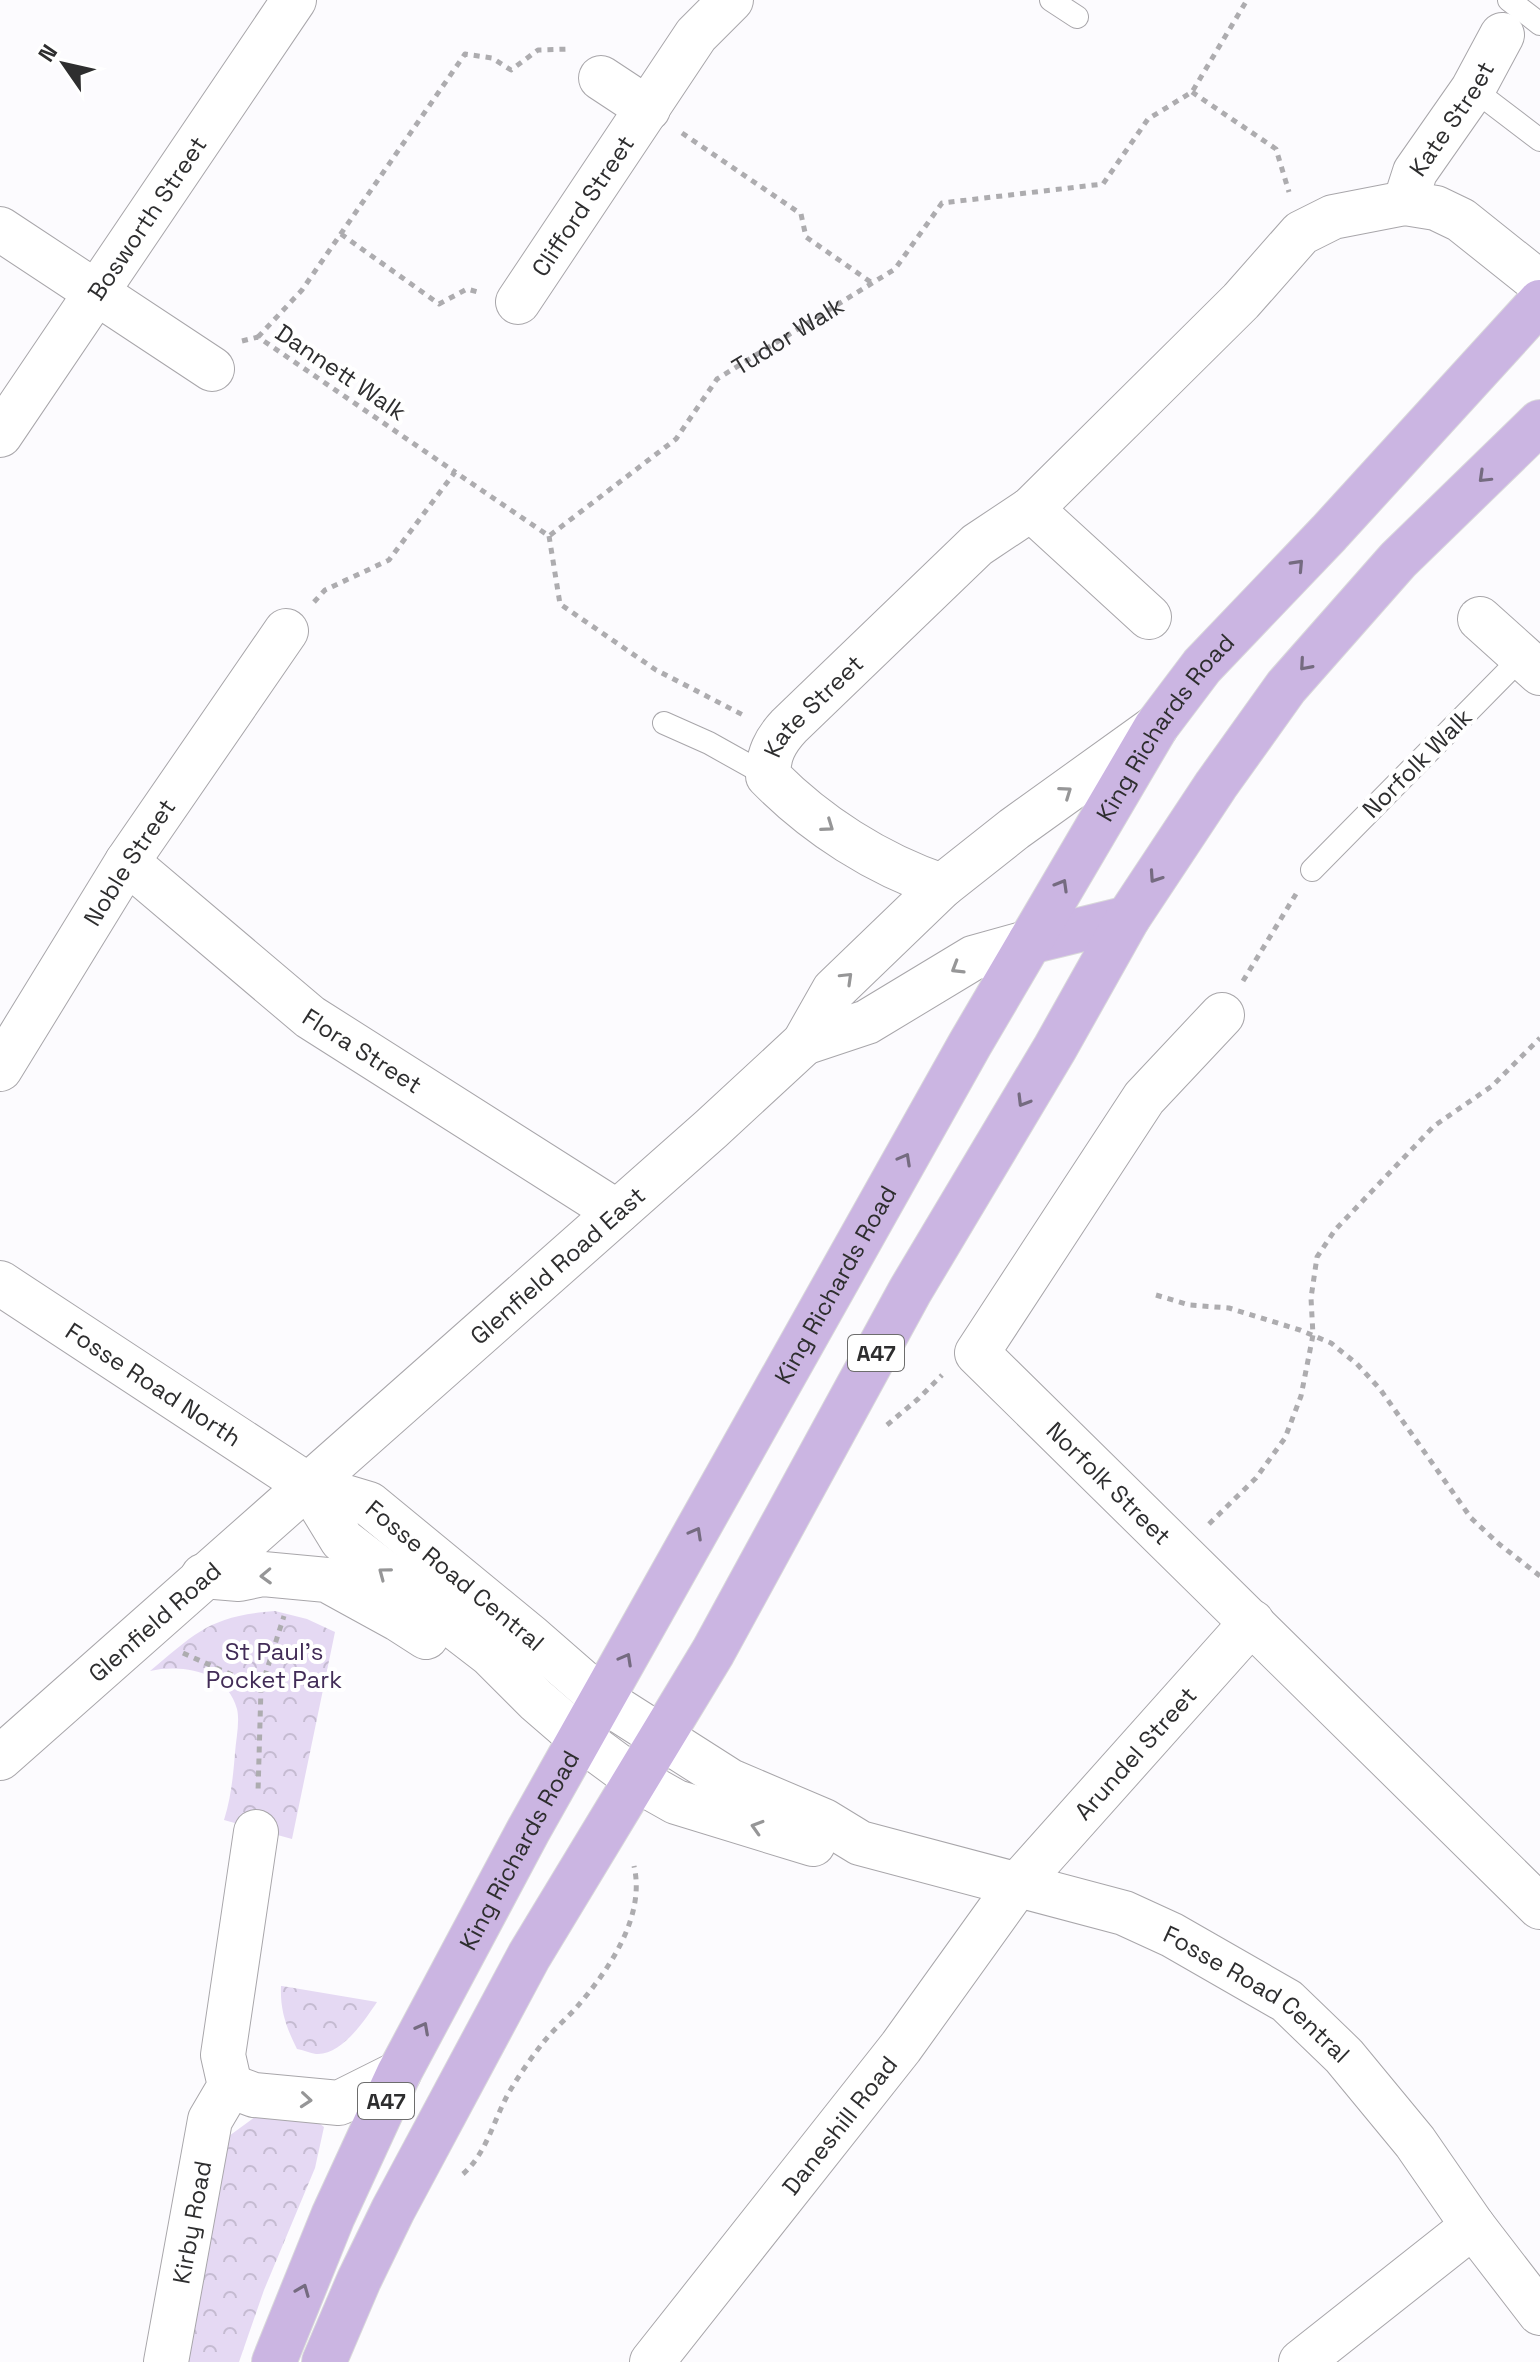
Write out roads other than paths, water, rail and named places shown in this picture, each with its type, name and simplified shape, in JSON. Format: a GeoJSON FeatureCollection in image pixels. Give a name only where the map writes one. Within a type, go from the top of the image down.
{"type":"FeatureCollection","features":[{"type":"Feature","properties":{"kind":"main road","name":"King Richards Road"},"geometry":{"type":"LineString","coordinates":[[274,2362],[333,2216],[399,2073],[528,1831],[883,1199],[1156,727],[1202,666],[1329,533],[1540,302]]}},
{"type":"Feature","properties":{"kind":"main road","name":"A47"},"geometry":{"type":"LineString","coordinates":[[324,2362],[359,2280],[443,2113],[529,1956],[713,1652],[910,1291],[1055,1048],[1128,918],[1216,785],[1286,687],[1398,560],[1540,422]]}},
{"type":"Feature","properties":{"kind":"main road"},"geometry":{"type":"LineString","coordinates":[[1030,942],[1128,918]]}},
{"type":"Feature","properties":{"kind":"street","name":"Bosworth Street"},"geometry":{"type":"LineString","coordinates":[[0,435],[294,0]]}},
{"type":"Feature","properties":{"kind":"street","name":"Clifford Street"},"geometry":{"type":"LineString","coordinates":[[518,302],[696,35],[731,0]]}},
{"type":"Feature","properties":{"kind":"street","name":"Kate Street"},"geometry":{"type":"LineString","coordinates":[[1405,203],[1415,172],[1473,89],[1514,15]]}},
{"type":"Feature","properties":{"kind":"street","name":"Clifford Street"},"geometry":{"type":"LineString","coordinates":[[590,63],[648,109]]}},
{"type":"Feature","properties":{"kind":"street","name":"Kate Street"},"geometry":{"type":"LineString","coordinates":[[942,886],[879,859],[790,798],[768,776],[768,760],[781,734],[977,545],[1031,509],[1241,301],[1301,233],[1333,217],[1368,208],[1405,203],[1436,208],[1461,220],[1540,283]]}},
{"type":"Feature","properties":{"kind":"street"},"geometry":{"type":"LineString","coordinates":[[0,229],[212,369]]}},
{"type":"Feature","properties":{"kind":"street"},"geometry":{"type":"LineString","coordinates":[[1031,509],[1149,617]]}},
{"type":"Feature","properties":{"kind":"street"},"geometry":{"type":"LineString","coordinates":[[1480,619],[1531,665]]}},
{"type":"Feature","properties":{"kind":"street","name":"Noble Street"},"geometry":{"type":"LineString","coordinates":[[0,1069],[127,862],[275,646]]}},
{"type":"Feature","properties":{"kind":"street","name":"Glenfield Road East"},"geometry":{"type":"LineString","coordinates":[[309,1486],[804,1043],[834,990],[942,886],[1014,829],[1156,727]]}},
{"type":"Feature","properties":{"kind":"street","name":"Flora Street"},"geometry":{"type":"LineString","coordinates":[[127,862],[310,1017],[499,1121],[617,1212]]}},
{"type":"Feature","properties":{"kind":"street","name":"Glenfield Road East"},"geometry":{"type":"LineString","coordinates":[[804,1043],[867,1022],[973,958],[1030,942]]}},
{"type":"Feature","properties":{"kind":"street","name":"Norfolk Street"},"geometry":{"type":"LineString","coordinates":[[1222,1015],[1144,1098],[977,1353],[1540,1907]]}},
{"type":"Feature","properties":{"kind":"street","name":"Fosse Road North"},"geometry":{"type":"LineString","coordinates":[[0,1283],[309,1486]]}},
{"type":"Feature","properties":{"kind":"street","name":"Fosse Road Central"},"geometry":{"type":"LineString","coordinates":[[309,1486],[342,1540],[490,1654],[580,1738],[637,1780],[676,1802],[817,1845],[860,1843]]}},
{"type":"Feature","properties":{"kind":"street","name":"Fosse Road Central"},"geometry":{"type":"LineString","coordinates":[[309,1486],[369,1504],[603,1700],[730,1781],[824,1821],[860,1843],[1124,1913],[1172,1935],[1287,2001],[1344,2056],[1415,2142],[1473,2226],[1540,2313]]}},
{"type":"Feature","properties":{"kind":"street","name":"Glenfield Road"},"geometry":{"type":"LineString","coordinates":[[0,1758],[139,1632],[309,1486]]}},
{"type":"Feature","properties":{"kind":"street","name":"Fosse Road Central"},"geometry":{"type":"LineString","coordinates":[[203,1576],[239,1579],[263,1574],[327,1580],[398,1619],[478,1671],[536,1700]]}},
{"type":"Feature","properties":{"kind":"street","name":"Arundel Street"},"geometry":{"type":"LineString","coordinates":[[1018,1884],[1252,1622]]}},
{"type":"Feature","properties":{"kind":"street"},"geometry":{"type":"LineString","coordinates":[[256,1832],[223,2055],[230,2086],[254,2095],[339,2103],[399,2073]]}},
{"type":"Feature","properties":{"kind":"street","name":"Daneshill Road"},"geometry":{"type":"LineString","coordinates":[[652,2362],[901,2047],[1018,1884]]}},
{"type":"Feature","properties":{"kind":"street","name":"Kirby Road"},"geometry":{"type":"LineString","coordinates":[[166,2362],[210,2120],[230,2086]]}},
{"type":"Feature","properties":{"kind":"street"},"geometry":{"type":"LineString","coordinates":[[1301,2362],[1473,2226]]}},
{"type":"Feature","properties":{"kind":"lane"},"geometry":{"type":"LineString","coordinates":[[1051,0],[1077,17]]}},
{"type":"Feature","properties":{"kind":"lane"},"geometry":{"type":"LineString","coordinates":[[1473,89],[1540,140]]}},
{"type":"Feature","properties":{"kind":"lane","name":"Norfolk Walk"},"geometry":{"type":"LineString","coordinates":[[1312,870],[1531,665]]}},
{"type":"Feature","properties":{"kind":"lane"},"geometry":{"type":"LineString","coordinates":[[664,723],[709,743],[768,776]]}},
{"type":"Feature","properties":{"kind":"park label","name":"St Paul's Pocket Park"},"geometry":{"type":"Point","coordinates":[274,1665]}}]}
